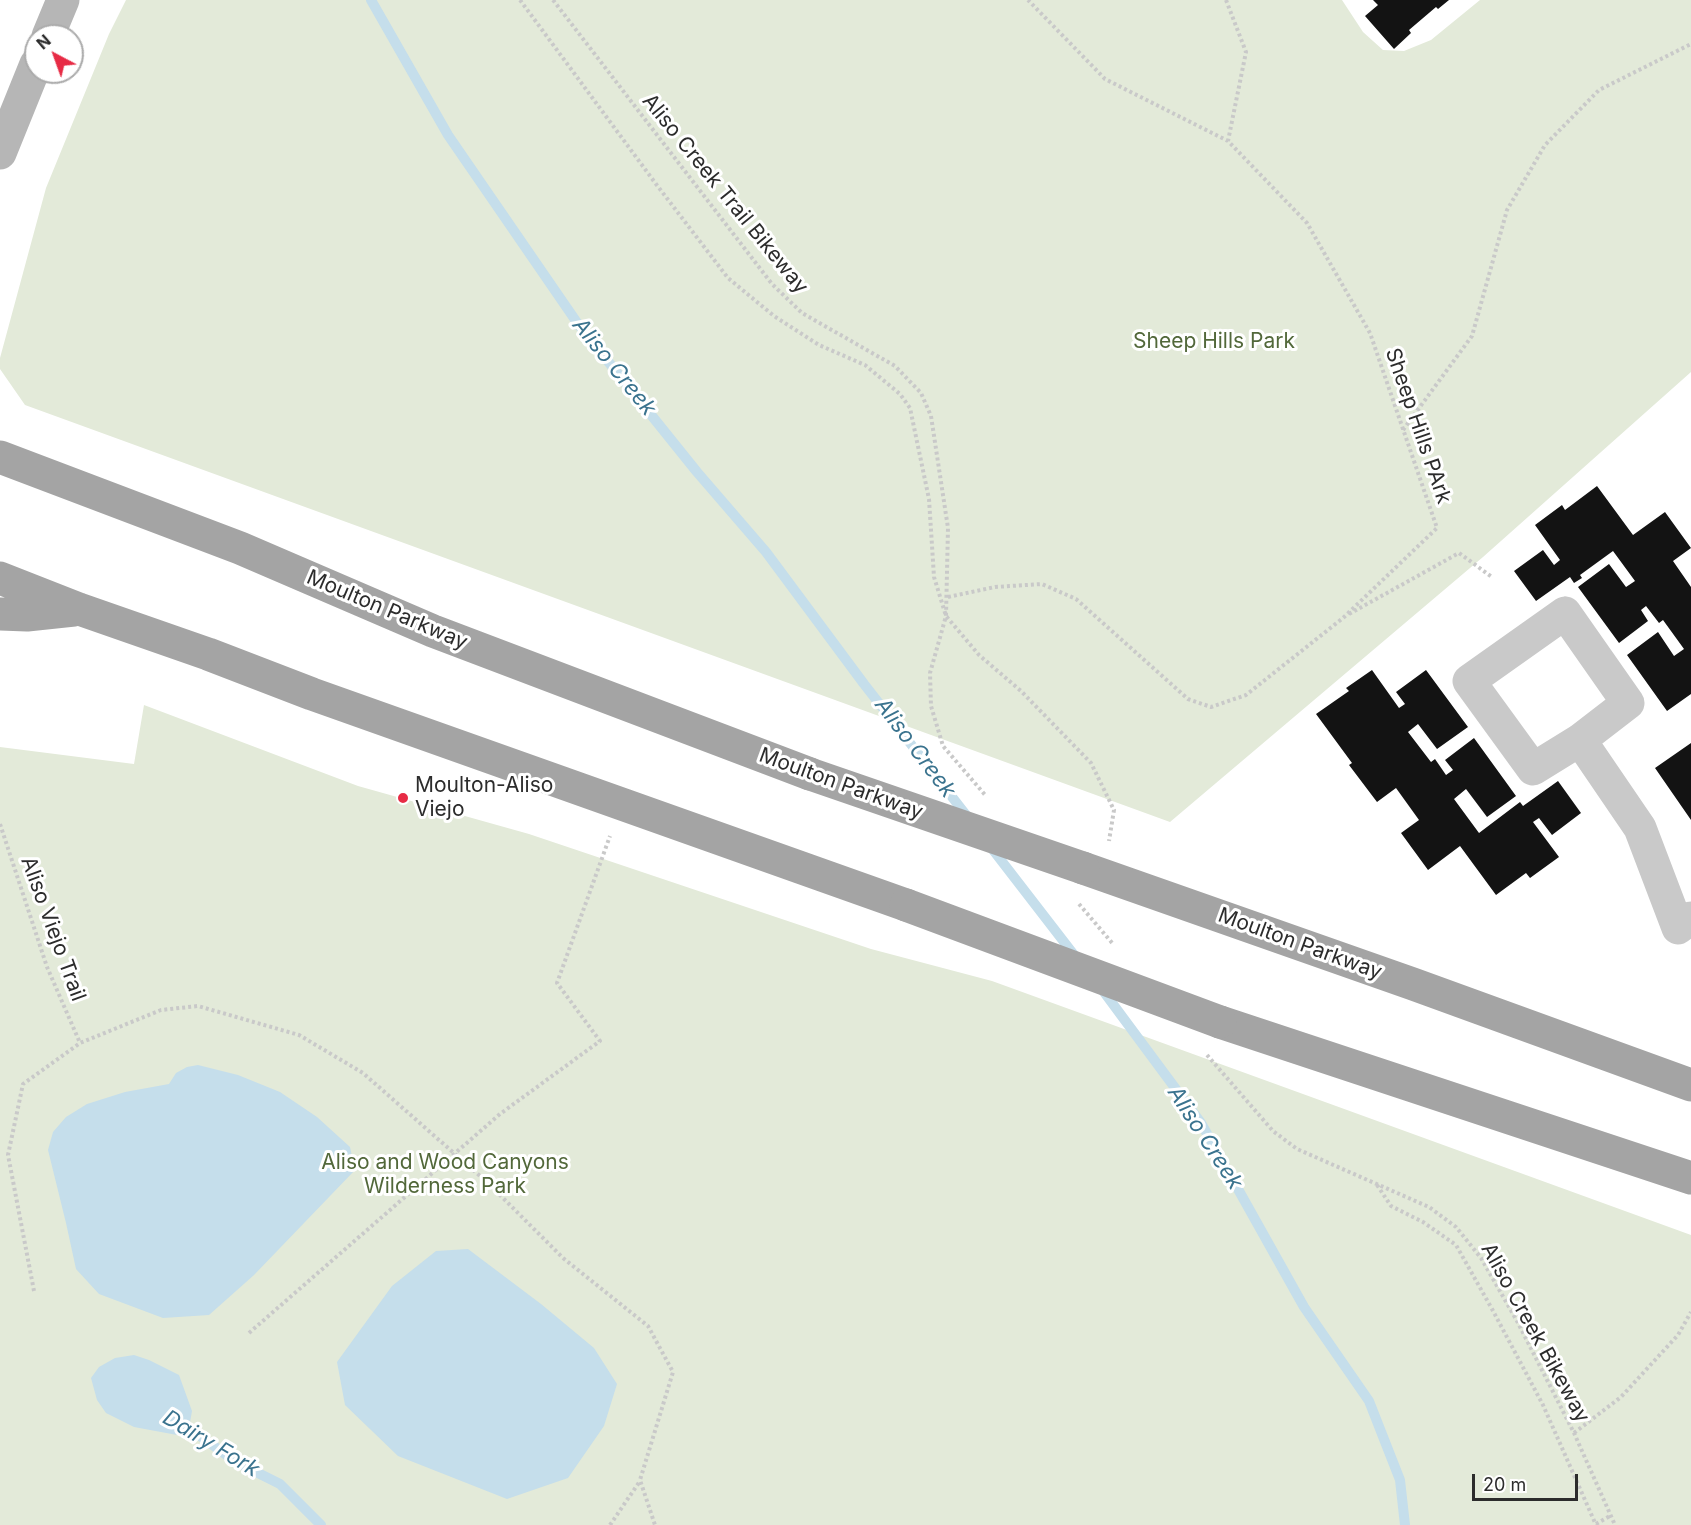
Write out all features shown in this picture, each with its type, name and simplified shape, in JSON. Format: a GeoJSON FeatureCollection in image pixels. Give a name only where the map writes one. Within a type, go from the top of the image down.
{"type":"FeatureCollection","features":[{"type":"Feature","properties":{"kind":"main road"},"geometry":{"type":"LineString","coordinates":[[53,24],[63,0]]}},
{"type":"Feature","properties":{"kind":"main road"},"geometry":{"type":"LineString","coordinates":[[0,153],[28,84]]}},
{"type":"Feature","properties":{"kind":"main road","name":"Moulton Parkway"},"geometry":{"type":"LineString","coordinates":[[0,457],[240,548],[433,631],[1087,880],[1691,1085]]}},
{"type":"Feature","properties":{"kind":"main road"},"geometry":{"type":"LineString","coordinates":[[0,578],[312,694],[906,905],[1220,1022],[1691,1178]]}},
{"type":"Feature","properties":{"kind":"main road"},"geometry":{"type":"LineString","coordinates":[[0,614],[27,615],[79,609]]}},
{"type":"Feature","properties":{"kind":"street"},"geometry":{"type":"LineString","coordinates":[[1565,613],[1628,703],[1580,740],[1533,769],[1469,681],[1565,613]]}},
{"type":"Feature","properties":{"kind":"street"},"geometry":{"type":"LineString","coordinates":[[1580,740],[1640,828],[1678,928],[1691,918]]}},
{"type":"Feature","properties":{"kind":"path"},"geometry":{"type":"LineString","coordinates":[[520,0],[728,278],[774,316],[819,345],[865,365],[900,394],[910,408],[929,499],[934,577],[946,616],[979,655],[1021,691],[1091,763],[1114,810],[1087,880],[1119,952]]}},
{"type":"Feature","properties":{"kind":"path","name":"Aliso Creek Trail Bikeway"},"geometry":{"type":"LineString","coordinates":[[553,0],[772,284],[802,313],[895,366],[921,393],[931,416],[948,528],[948,597],[946,616],[930,673],[931,706],[943,746],[989,800]]}},
{"type":"Feature","properties":{"kind":"path","name":"Sheep Hills PArk"},"geometry":{"type":"LineString","coordinates":[[948,597],[995,587],[1042,584],[1076,598],[1188,699],[1211,707],[1246,695],[1343,618],[1437,528],[1370,333],[1307,223],[1228,141],[1104,79],[1028,0]]}},
{"type":"Feature","properties":{"kind":"path"},"geometry":{"type":"LineString","coordinates":[[1226,0],[1246,52],[1228,141]]}},
{"type":"Feature","properties":{"kind":"path"},"geometry":{"type":"LineString","coordinates":[[1403,430],[1472,336],[1507,210],[1545,145],[1599,90],[1691,44]]}},
{"type":"Feature","properties":{"kind":"path"},"geometry":{"type":"LineString","coordinates":[[1343,618],[1459,553],[1492,577]]}},
{"type":"Feature","properties":{"kind":"path"},"geometry":{"type":"LineString","coordinates":[[249,1333],[500,1114],[600,1041],[557,983],[621,804]]}},
{"type":"Feature","properties":{"kind":"path","name":"Aliso Viejo Trail"},"geometry":{"type":"LineString","coordinates":[[0,824],[47,967],[80,1043]]}},
{"type":"Feature","properties":{"kind":"path"},"geometry":{"type":"LineString","coordinates":[[34,1291],[8,1155],[23,1084],[80,1043],[160,1010],[198,1006],[299,1035],[363,1073],[489,1184],[563,1258],[648,1326],[673,1372],[640,1480],[610,1525]]}},
{"type":"Feature","properties":{"kind":"path","name":"Aliso Creek Bikeway"},"geometry":{"type":"LineString","coordinates":[[1204,1051],[1273,1131],[1297,1149],[1429,1207],[1456,1227],[1481,1258],[1517,1321],[1574,1433],[1615,1525]]}},
{"type":"Feature","properties":{"kind":"path"},"geometry":{"type":"LineString","coordinates":[[1376,1185],[1391,1206],[1424,1222],[1456,1245],[1543,1405],[1596,1525],[1610,1516]]}},
{"type":"Feature","properties":{"kind":"path"},"geometry":{"type":"LineString","coordinates":[[1574,1433],[1621,1397],[1678,1335],[1691,1312]]}},
{"type":"Feature","properties":{"kind":"path"},"geometry":{"type":"LineString","coordinates":[[640,1480],[655,1525]]}},
{"type":"Feature","properties":{"kind":"green space","name":"Sheep Hills Park"},"geometry":{"type":"Polygon","coordinates":[[[126,0],[1342,0],[1363,32],[1383,50],[1404,51],[1431,40],[1480,0],[1691,0],[1691,372],[1483,557],[1170,822],[25,405],[0,369],[0,358],[46,188],[109,34],[126,0]]]}},
{"type":"Feature","properties":{"kind":"green space","name":"Aliso and Wood Canyons Wilderness Park"},"geometry":{"type":"Polygon","coordinates":[[[144,705],[358,786],[529,834],[871,949],[992,981],[1691,1235],[1691,1525],[0,1525],[0,747],[134,764],[144,705]]]}},
{"type":"Feature","properties":{"kind":"water"},"geometry":{"type":"Polygon","coordinates":[[[198,1065],[238,1075],[280,1092],[317,1117],[350,1147],[355,1170],[254,1275],[209,1315],[163,1318],[99,1294],[76,1269],[48,1150],[53,1132],[66,1117],[87,1104],[125,1092],[169,1084],[176,1073],[187,1067],[198,1065]]]}},
{"type":"Feature","properties":{"kind":"water"},"geometry":{"type":"Polygon","coordinates":[[[468,1249],[541,1304],[594,1348],[617,1384],[604,1426],[568,1478],[507,1499],[398,1456],[345,1405],[337,1362],[392,1286],[436,1251],[468,1249]]]}},
{"type":"Feature","properties":{"kind":"water"},"geometry":{"type":"Polygon","coordinates":[[[134,1355],[179,1375],[192,1411],[189,1428],[177,1435],[134,1427],[106,1413],[97,1400],[91,1378],[99,1367],[115,1358],[134,1355]]]}},
{"type":"Feature","properties":{"kind":"building"},"geometry":{"type":"Polygon","coordinates":[[[1373,0],[1449,0],[1438,9],[1436,7],[1409,30],[1411,33],[1394,49],[1365,16],[1378,5],[1373,0]]]}},
{"type":"Feature","properties":{"kind":"building"},"geometry":{"type":"Polygon","coordinates":[[[1597,486],[1633,535],[1665,512],[1691,548],[1673,561],[1691,587],[1691,694],[1667,711],[1627,655],[1658,632],[1674,656],[1684,649],[1663,620],[1659,623],[1646,606],[1641,610],[1648,621],[1619,643],[1578,587],[1609,564],[1626,587],[1635,581],[1613,551],[1580,575],[1582,578],[1574,583],[1570,577],[1536,601],[1514,571],[1543,550],[1554,565],[1560,560],[1535,525],[1562,505],[1565,510],[1597,486]]]}},
{"type":"Feature","properties":{"kind":"building"},"geometry":{"type":"Polygon","coordinates":[[[1372,670],[1399,708],[1405,704],[1396,692],[1426,670],[1468,727],[1437,749],[1418,724],[1408,732],[1431,762],[1435,759],[1446,775],[1453,770],[1445,760],[1474,738],[1516,796],[1487,817],[1466,789],[1454,799],[1479,833],[1520,802],[1523,806],[1558,781],[1581,813],[1552,835],[1539,818],[1533,822],[1559,857],[1530,878],[1526,873],[1496,895],[1460,846],[1428,870],[1401,833],[1419,820],[1396,788],[1377,802],[1349,765],[1352,763],[1316,714],[1349,691],[1346,688],[1372,670]]]}},
{"type":"Feature","properties":{"kind":"building"},"geometry":{"type":"Polygon","coordinates":[[[1691,743],[1691,820],[1655,768],[1691,743]]]}},
{"type":"Feature","properties":{"kind":"waterway","name":"Aliso Creek"},"geometry":{"type":"LineString","coordinates":[[371,0],[448,135],[578,324],[697,472],[766,552],[864,684],[970,820]]}},
{"type":"Feature","properties":{"kind":"waterway","name":"Aliso Creek"},"geometry":{"type":"LineString","coordinates":[[990,846],[1078,960]]}},
{"type":"Feature","properties":{"kind":"waterway","name":"Aliso Creek"},"geometry":{"type":"LineString","coordinates":[[1101,988],[1201,1123],[1304,1307],[1369,1401],[1400,1480],[1405,1525]]}},
{"type":"Feature","properties":{"kind":"waterway","name":"Dairy Fork"},"geometry":{"type":"LineString","coordinates":[[177,1422],[236,1462],[280,1484],[321,1525]]}},
{"type":"Feature","properties":{"kind":"place","name":"Moulton-Aliso Viejo"},"geometry":{"type":"Point","coordinates":[403,798]}}]}
